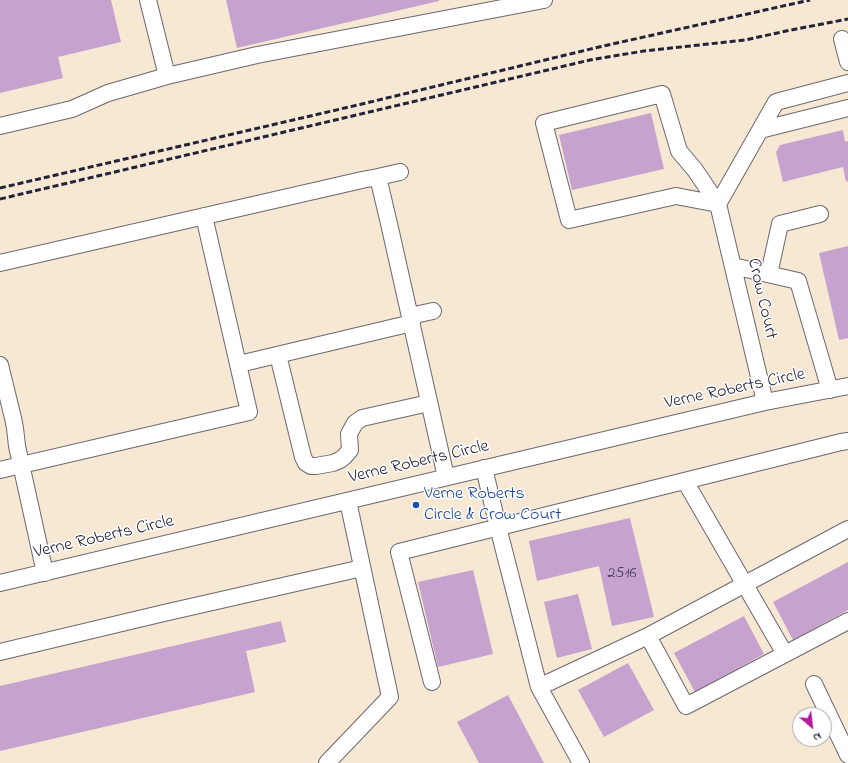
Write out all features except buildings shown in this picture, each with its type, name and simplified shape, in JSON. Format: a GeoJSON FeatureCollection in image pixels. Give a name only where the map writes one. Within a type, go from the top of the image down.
{"type":"FeatureCollection","features":[{"type":"Feature","properties":{"kind":"street"},"geometry":{"type":"LineString","coordinates":[[148,0],[167,76]]}},
{"type":"Feature","properties":{"kind":"street"},"geometry":{"type":"LineString","coordinates":[[0,126],[72,109],[108,93],[167,76],[256,55],[544,0]]}},
{"type":"Feature","properties":{"kind":"street"},"geometry":{"type":"LineString","coordinates":[[842,39],[848,62]]}},
{"type":"Feature","properties":{"kind":"street"},"geometry":{"type":"LineString","coordinates":[[718,204],[776,102],[848,83]]}},
{"type":"Feature","properties":{"kind":"street"},"geometry":{"type":"LineString","coordinates":[[662,94],[679,151],[695,170],[718,204],[676,196],[569,220],[544,123],[662,94]]}},
{"type":"Feature","properties":{"kind":"street"},"geometry":{"type":"LineString","coordinates":[[760,130],[848,108]]}},
{"type":"Feature","properties":{"kind":"street"},"geometry":{"type":"LineString","coordinates":[[0,263],[400,172]]}},
{"type":"Feature","properties":{"kind":"street"},"geometry":{"type":"LineString","coordinates":[[378,178],[446,478]]}},
{"type":"Feature","properties":{"kind":"street","name":"Crow Court"},"geometry":{"type":"LineString","coordinates":[[718,204],[765,402]]}},
{"type":"Feature","properties":{"kind":"street"},"geometry":{"type":"LineString","coordinates":[[768,274],[780,224],[820,214]]}},
{"type":"Feature","properties":{"kind":"street"},"geometry":{"type":"LineString","coordinates":[[0,470],[249,412],[204,216]]}},
{"type":"Feature","properties":{"kind":"street"},"geometry":{"type":"LineString","coordinates":[[733,266],[798,281],[830,390]]}},
{"type":"Feature","properties":{"kind":"street"},"geometry":{"type":"LineString","coordinates":[[239,364],[411,319],[433,311]]}},
{"type":"Feature","properties":{"kind":"street"},"geometry":{"type":"LineString","coordinates":[[278,355],[303,457],[306,463],[311,466],[333,463],[345,456],[350,450],[350,434],[355,423],[362,418],[430,403]]}},
{"type":"Feature","properties":{"kind":"street"},"geometry":{"type":"LineString","coordinates":[[0,365],[13,418],[16,446],[45,573]]}},
{"type":"Feature","properties":{"kind":"street","name":"Verne Roberts Circle"},"geometry":{"type":"LineString","coordinates":[[0,583],[765,402],[848,386]]}},
{"type":"Feature","properties":{"kind":"street"},"geometry":{"type":"LineString","coordinates":[[432,682],[399,552],[848,441]]}},
{"type":"Feature","properties":{"kind":"street"},"geometry":{"type":"LineString","coordinates":[[484,468],[539,687],[581,763]]}},
{"type":"Feature","properties":{"kind":"street"},"geometry":{"type":"LineString","coordinates":[[686,481],[785,654]]}},
{"type":"Feature","properties":{"kind":"street"},"geometry":{"type":"LineString","coordinates":[[327,763],[390,697],[348,501]]}},
{"type":"Feature","properties":{"kind":"street"},"geometry":{"type":"LineString","coordinates":[[539,687],[648,636],[848,529]]}},
{"type":"Feature","properties":{"kind":"street"},"geometry":{"type":"LineString","coordinates":[[0,652],[362,568]]}},
{"type":"Feature","properties":{"kind":"street"},"geometry":{"type":"LineString","coordinates":[[648,636],[686,706],[848,621]]}},
{"type":"Feature","properties":{"kind":"street"},"geometry":{"type":"LineString","coordinates":[[814,684],[848,755]]}},
{"type":"Feature","properties":{"kind":"railway"},"geometry":{"type":"LineString","coordinates":[[0,188],[599,47],[810,0]]}},
{"type":"Feature","properties":{"kind":"railway"},"geometry":{"type":"LineString","coordinates":[[0,199],[590,60],[644,51],[745,40],[848,19]]}},
{"type":"Feature","properties":{"kind":"place","name":"Verne Roberts Circle & Crow Court"},"geometry":{"type":"Point","coordinates":[416,505]}}]}
